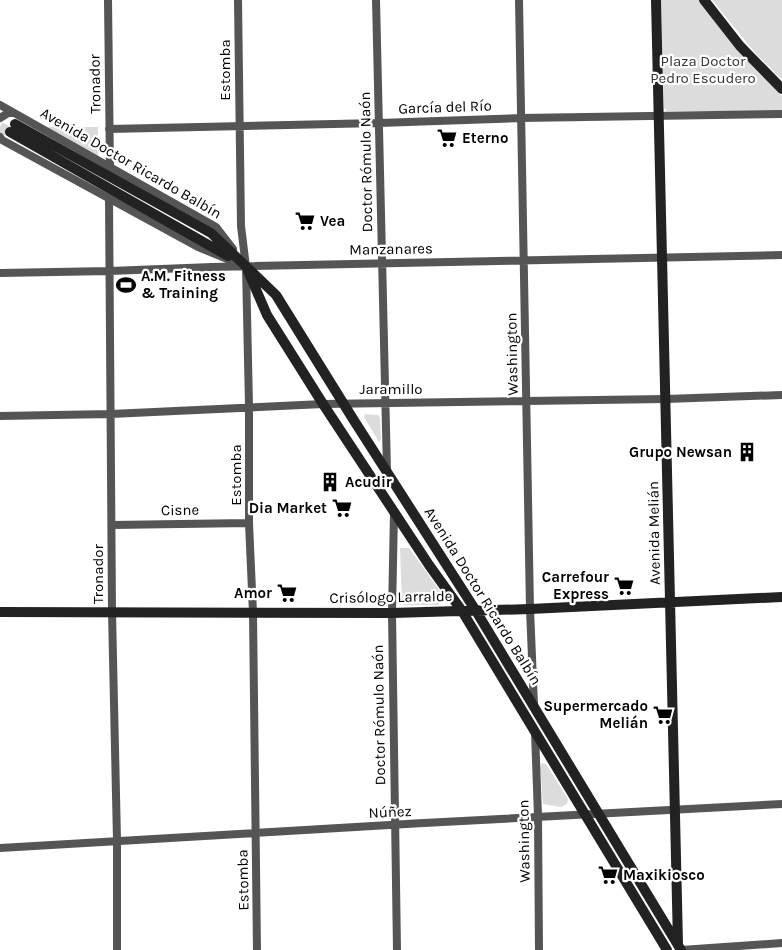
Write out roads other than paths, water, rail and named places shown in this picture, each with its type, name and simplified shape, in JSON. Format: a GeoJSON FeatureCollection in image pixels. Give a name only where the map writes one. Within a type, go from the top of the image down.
{"type":"FeatureCollection","features":[{"type":"Feature","properties":{"kind":"main road","name":"Avenida Melián"},"geometry":{"type":"LineString","coordinates":[[656,0],[680,949]]}},
{"type":"Feature","properties":{"kind":"main road"},"geometry":{"type":"LineString","coordinates":[[704,0],[740,46],[782,89]]}},
{"type":"Feature","properties":{"kind":"main road"},"geometry":{"type":"LineString","coordinates":[[7,131],[204,240],[246,267]]}},
{"type":"Feature","properties":{"kind":"main road","name":"Avenida Doctor Ricardo Balbín"},"geometry":{"type":"LineString","coordinates":[[246,267],[267,315],[429,565],[462,611],[667,950]]}},
{"type":"Feature","properties":{"kind":"main road","name":"Avenida Doctor Ricardo Balbín"},"geometry":{"type":"LineString","coordinates":[[246,267],[276,294],[343,404],[476,611],[600,813],[680,949]]}},
{"type":"Feature","properties":{"kind":"main road","name":"Crisólogo Larralde"},"geometry":{"type":"LineString","coordinates":[[0,612],[392,613],[530,609],[782,596]]}},
{"type":"Feature","properties":{"kind":"street","name":"Tronador"},"geometry":{"type":"LineString","coordinates":[[108,0],[110,168]]}},
{"type":"Feature","properties":{"kind":"street","name":"Estomba"},"geometry":{"type":"LineString","coordinates":[[238,0],[241,226],[246,267],[250,406],[249,523],[253,613],[257,950]]}},
{"type":"Feature","properties":{"kind":"street","name":"Doctor Rómulo Naón"},"geometry":{"type":"LineString","coordinates":[[376,0],[387,473]]}},
{"type":"Feature","properties":{"kind":"street","name":"Washington"},"geometry":{"type":"LineString","coordinates":[[519,0],[530,609],[534,707]]}},
{"type":"Feature","properties":{"kind":"street","name":"Avenida Doctor Ricardo Balbín"},"geometry":{"type":"LineString","coordinates":[[0,105],[7,131],[109,199],[198,248],[246,267]]}},
{"type":"Feature","properties":{"kind":"street"},"geometry":{"type":"LineString","coordinates":[[0,118],[8,113],[7,131]]}},
{"type":"Feature","properties":{"kind":"street","name":"García del Río"},"geometry":{"type":"LineString","coordinates":[[109,129],[521,118],[782,114]]}},
{"type":"Feature","properties":{"kind":"street","name":"Avenida Doctor Ricardo Balbín"},"geometry":{"type":"LineString","coordinates":[[7,131],[110,168],[216,227],[246,267]]}},
{"type":"Feature","properties":{"kind":"street","name":"Tronador"},"geometry":{"type":"LineString","coordinates":[[109,199],[112,612],[118,840],[117,950]]}},
{"type":"Feature","properties":{"kind":"street","name":"Manzanares"},"geometry":{"type":"LineString","coordinates":[[0,273],[110,271],[212,266],[246,267],[782,255]]}},
{"type":"Feature","properties":{"kind":"street","name":"Jaramillo"},"geometry":{"type":"LineString","coordinates":[[0,416],[111,414],[323,404],[666,399],[782,395]]}},
{"type":"Feature","properties":{"kind":"street","name":"Doctor Rómulo Naón"},"geometry":{"type":"LineString","coordinates":[[394,510],[392,613],[397,950]]}},
{"type":"Feature","properties":{"kind":"street","name":"Cisne"},"geometry":{"type":"LineString","coordinates":[[112,525],[249,523]]}},
{"type":"Feature","properties":{"kind":"street","name":"Washington"},"geometry":{"type":"LineString","coordinates":[[535,731],[538,816],[538,950]]}},
{"type":"Feature","properties":{"kind":"street","name":"Núñez"},"geometry":{"type":"LineString","coordinates":[[0,848],[538,816],[782,804]]}},
{"type":"Feature","properties":{"kind":"street"},"geometry":{"type":"LineString","coordinates":[[680,949],[782,944]]}},
{"type":"Feature","properties":{"kind":"tunnel"},"geometry":{"type":"LineString","coordinates":[[0,127],[10,132]]}},
{"type":"Feature","properties":{"kind":"place","name":"Eterno"},"geometry":{"type":"Point","coordinates":[447,138]}},
{"type":"Feature","properties":{"kind":"place","name":"Vea"},"geometry":{"type":"Point","coordinates":[305,221]}},
{"type":"Feature","properties":{"kind":"place","name":"A.M. Fitness & Training"},"geometry":{"type":"Point","coordinates":[126,285]}},
{"type":"Feature","properties":{"kind":"place","name":"Grupo Newsan"},"geometry":{"type":"Point","coordinates":[747,452]}},
{"type":"Feature","properties":{"kind":"place","name":"Acudir"},"geometry":{"type":"Point","coordinates":[330,482]}},
{"type":"Feature","properties":{"kind":"place","name":"Dia Market"},"geometry":{"type":"Point","coordinates":[342,508]}},
{"type":"Feature","properties":{"kind":"place","name":"Carrefour Express"},"geometry":{"type":"Point","coordinates":[624,586]}},
{"type":"Feature","properties":{"kind":"place","name":"Amor"},"geometry":{"type":"Point","coordinates":[287,593]}},
{"type":"Feature","properties":{"kind":"place","name":"Supermercado Melián"},"geometry":{"type":"Point","coordinates":[663,715]}},
{"type":"Feature","properties":{"kind":"place","name":"Maxikiosco"},"geometry":{"type":"Point","coordinates":[608,875]}},
{"type":"Feature","properties":{"kind":"park label","name":"Plaza Doctor Pedro Escudero"},"geometry":{"type":"Point","coordinates":[703,70]}}]}
